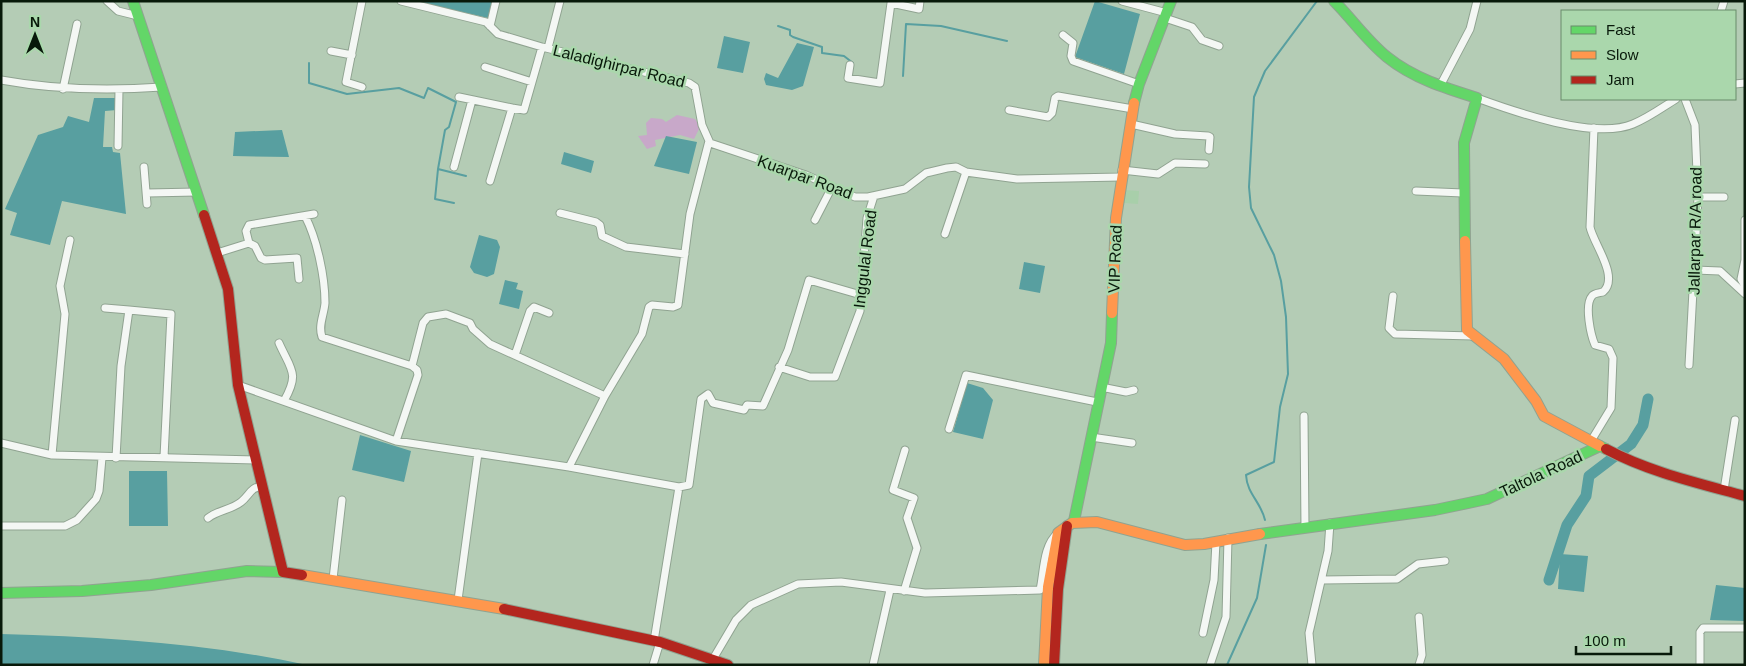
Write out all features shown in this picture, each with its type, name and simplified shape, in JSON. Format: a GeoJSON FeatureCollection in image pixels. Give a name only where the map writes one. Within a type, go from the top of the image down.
{"type":"FeatureCollection","features":[{"type":"Feature","properties":{"kind":"street"},"geometry":{"type":"LineString","coordinates":[[107,1],[118,11],[138,16]]}},
{"type":"Feature","properties":{"kind":"street"},"geometry":{"type":"LineString","coordinates":[[134,1],[228,289],[238,384],[283,572]]}},
{"type":"Feature","properties":{"kind":"street"},"geometry":{"type":"LineString","coordinates":[[362,1],[346,82],[362,87]]}},
{"type":"Feature","properties":{"kind":"street","name":"Laladighirpar Road"},"geometry":{"type":"LineString","coordinates":[[402,1],[486,22],[498,34],[545,48],[689,83],[695,87],[702,125],[709,141]]}},
{"type":"Feature","properties":{"kind":"street"},"geometry":{"type":"LineString","coordinates":[[490,26],[496,1]]}},
{"type":"Feature","properties":{"kind":"street"},"geometry":{"type":"LineString","coordinates":[[460,98],[524,110],[560,1]]}},
{"type":"Feature","properties":{"kind":"street"},"geometry":{"type":"LineString","coordinates":[[850,65],[848,78],[880,82],[891,3],[919,9],[920,1]]}},
{"type":"Feature","properties":{"kind":"street"},"geometry":{"type":"LineString","coordinates":[[1122,1],[1192,27],[1202,40],[1219,46]]}},
{"type":"Feature","properties":{"kind":"street","name":"VIP Road"},"geometry":{"type":"LineString","coordinates":[[1049,652],[1062,556],[1091,437],[1113,328],[1114,246],[1122,174],[1133,109],[1139,84],[1171,1]]}},
{"type":"Feature","properties":{"kind":"street"},"geometry":{"type":"LineString","coordinates":[[1440,86],[1470,29],[1477,1]]}},
{"type":"Feature","properties":{"kind":"street"},"geometry":{"type":"LineString","coordinates":[[1335,2],[1387,57],[1409,72],[1440,86],[1511,111],[1556,123],[1594,128],[1632,125],[1674,100]]}},
{"type":"Feature","properties":{"kind":"street"},"geometry":{"type":"LineString","coordinates":[[62,89],[78,24]]}},
{"type":"Feature","properties":{"kind":"street"},"geometry":{"type":"LineString","coordinates":[[1063,35],[1073,42],[1071,56],[1074,61],[1139,84]]}},
{"type":"Feature","properties":{"kind":"street"},"geometry":{"type":"LineString","coordinates":[[331,51],[352,55]]}},
{"type":"Feature","properties":{"kind":"street"},"geometry":{"type":"LineString","coordinates":[[485,67],[532,82]]}},
{"type":"Feature","properties":{"kind":"street"},"geometry":{"type":"LineString","coordinates":[[1,80],[62,89],[119,90],[162,87]]}},
{"type":"Feature","properties":{"kind":"street"},"geometry":{"type":"LineString","coordinates":[[118,146],[119,90]]}},
{"type":"Feature","properties":{"kind":"street"},"geometry":{"type":"LineString","coordinates":[[1009,110],[1048,117],[1052,113],[1056,97],[1133,109]]}},
{"type":"Feature","properties":{"kind":"street"},"geometry":{"type":"LineString","coordinates":[[1477,98],[1464,143],[1465,318],[1467,330],[1504,359],[1536,401],[1544,416],[1595,444],[1611,408],[1613,358],[1609,349],[1595,345],[1589,321],[1590,298],[1593,294],[1603,292],[1608,284],[1604,258],[1592,238],[1590,227],[1594,128]]}},
{"type":"Feature","properties":{"kind":"street"},"geometry":{"type":"LineString","coordinates":[[454,167],[472,100]]}},
{"type":"Feature","properties":{"kind":"street","name":"Jallarpar R/A road"},"geometry":{"type":"LineString","coordinates":[[1685,100],[1695,125],[1698,197],[1689,365]]}},
{"type":"Feature","properties":{"kind":"street"},"geometry":{"type":"LineString","coordinates":[[490,181],[512,108]]}},
{"type":"Feature","properties":{"kind":"street"},"geometry":{"type":"LineString","coordinates":[[1131,124],[1175,134],[1209,136],[1210,150]]}},
{"type":"Feature","properties":{"kind":"street"},"geometry":{"type":"LineString","coordinates":[[569,467],[606,396],[642,334],[649,307],[652,305],[673,308],[678,305],[690,214],[709,141]]}},
{"type":"Feature","properties":{"kind":"street","name":"Kuarpar Road"},"geometry":{"type":"LineString","coordinates":[[709,141],[806,175],[849,196],[874,196],[910,187],[921,176],[932,170],[956,167],[966,172],[1016,179],[1158,174],[1175,163],[1205,164]]}},
{"type":"Feature","properties":{"kind":"street"},"geometry":{"type":"LineString","coordinates":[[144,168],[147,204]]}},
{"type":"Feature","properties":{"kind":"street"},"geometry":{"type":"LineString","coordinates":[[945,234],[966,172]]}},
{"type":"Feature","properties":{"kind":"street"},"geometry":{"type":"LineString","coordinates":[[815,220],[832,187]]}},
{"type":"Feature","properties":{"kind":"street"},"geometry":{"type":"LineString","coordinates":[[1416,191],[1463,192]]}},
{"type":"Feature","properties":{"kind":"street"},"geometry":{"type":"LineString","coordinates":[[146,193],[197,192]]}},
{"type":"Feature","properties":{"kind":"street","name":"Inggulal Road"},"geometry":{"type":"LineString","coordinates":[[779,367],[810,377],[835,378],[860,311],[868,218],[874,196]]}},
{"type":"Feature","properties":{"kind":"street"},"geometry":{"type":"LineString","coordinates":[[1698,197],[1724,197]]}},
{"type":"Feature","properties":{"kind":"street"},"geometry":{"type":"LineString","coordinates":[[560,213],[600,224],[602,236],[626,247],[685,254]]}},
{"type":"Feature","properties":{"kind":"street"},"geometry":{"type":"LineString","coordinates":[[299,279],[297,258],[264,260],[255,246],[249,242],[246,231],[249,225],[314,214]]}},
{"type":"Feature","properties":{"kind":"street"},"geometry":{"type":"LineString","coordinates":[[305,216],[314,234],[325,303],[320,330],[322,337],[412,366],[417,370],[418,375],[396,441]]}},
{"type":"Feature","properties":{"kind":"street"},"geometry":{"type":"LineString","coordinates":[[1745,220],[1745,260],[1741,279],[1745,286]]}},
{"type":"Feature","properties":{"kind":"street"},"geometry":{"type":"LineString","coordinates":[[52,455],[65,314],[60,286],[70,240]]}},
{"type":"Feature","properties":{"kind":"street"},"geometry":{"type":"LineString","coordinates":[[217,253],[249,242]]}},
{"type":"Feature","properties":{"kind":"street"},"geometry":{"type":"LineString","coordinates":[[1695,270],[1720,271],[1745,294]]}},
{"type":"Feature","properties":{"kind":"street"},"geometry":{"type":"LineString","coordinates":[[238,384],[396,441],[478,452],[679,487],[689,485],[702,399],[708,394],[713,402],[744,410],[747,405],[763,406],[788,350],[809,280],[862,295]]}},
{"type":"Feature","properties":{"kind":"street"},"geometry":{"type":"LineString","coordinates":[[1392,296],[1389,328],[1394,334],[1473,336]]}},
{"type":"Feature","properties":{"kind":"street"},"geometry":{"type":"LineString","coordinates":[[515,355],[530,311],[534,307],[549,313]]}},
{"type":"Feature","properties":{"kind":"street"},"geometry":{"type":"LineString","coordinates":[[105,308],[171,314],[164,457]]}},
{"type":"Feature","properties":{"kind":"street"},"geometry":{"type":"LineString","coordinates":[[116,458],[121,366],[130,310]]}},
{"type":"Feature","properties":{"kind":"street"},"geometry":{"type":"LineString","coordinates":[[412,366],[424,323],[428,317],[446,314],[462,318],[470,323],[484,339],[515,355],[606,396]]}},
{"type":"Feature","properties":{"kind":"street"},"geometry":{"type":"LineString","coordinates":[[279,343],[294,376],[294,384],[284,401]]}},
{"type":"Feature","properties":{"kind":"street"},"geometry":{"type":"LineString","coordinates":[[949,429],[966,375],[1097,402]]}},
{"type":"Feature","properties":{"kind":"street"},"geometry":{"type":"LineString","coordinates":[[1101,387],[1126,392],[1134,390]]}},
{"type":"Feature","properties":{"kind":"street"},"geometry":{"type":"LineString","coordinates":[[1304,416],[1305,528]]}},
{"type":"Feature","properties":{"kind":"street"},"geometry":{"type":"LineString","coordinates":[[1724,490],[1735,420]]}},
{"type":"Feature","properties":{"kind":"street"},"geometry":{"type":"LineString","coordinates":[[1091,437],[1132,443]]}},
{"type":"Feature","properties":{"kind":"street"},"geometry":{"type":"LineString","coordinates":[[1,443],[52,455],[102,458],[164,457],[257,460]]}},
{"type":"Feature","properties":{"kind":"street","name":"Taltola Road"},"geometry":{"type":"LineString","coordinates":[[1070,524],[1089,522],[1179,544],[1216,542],[1228,538],[1330,523],[1435,510],[1488,499],[1595,444],[1625,458],[1745,496]]}},
{"type":"Feature","properties":{"kind":"street"},"geometry":{"type":"LineString","coordinates":[[904,591],[917,548],[907,518],[914,498],[893,490],[906,450]]}},
{"type":"Feature","properties":{"kind":"street"},"geometry":{"type":"LineString","coordinates":[[458,600],[478,452]]}},
{"type":"Feature","properties":{"kind":"street"},"geometry":{"type":"LineString","coordinates":[[1,526],[65,526],[77,520],[96,499],[99,491],[102,458]]}},
{"type":"Feature","properties":{"kind":"street"},"geometry":{"type":"LineString","coordinates":[[208,518],[217,511],[242,502],[252,489],[263,486]]}},
{"type":"Feature","properties":{"kind":"street"},"geometry":{"type":"LineString","coordinates":[[653,665],[679,487]]}},
{"type":"Feature","properties":{"kind":"street"},"geometry":{"type":"LineString","coordinates":[[333,579],[342,500]]}},
{"type":"Feature","properties":{"kind":"street"},"geometry":{"type":"LineString","coordinates":[[1312,665],[1309,633],[1322,580],[1330,523]]}},
{"type":"Feature","properties":{"kind":"street"},"geometry":{"type":"LineString","coordinates":[[713,660],[736,620],[751,605],[798,584],[841,582],[890,590],[925,593],[1040,590],[1047,550],[1052,538],[1070,524]]}},
{"type":"Feature","properties":{"kind":"street"},"geometry":{"type":"LineString","coordinates":[[1054,665],[1049,652],[1048,587],[1058,533]]}},
{"type":"Feature","properties":{"kind":"street"},"geometry":{"type":"LineString","coordinates":[[1210,665],[1226,616],[1228,538]]}},
{"type":"Feature","properties":{"kind":"street"},"geometry":{"type":"LineString","coordinates":[[1204,633],[1214,580],[1216,542]]}},
{"type":"Feature","properties":{"kind":"street"},"geometry":{"type":"LineString","coordinates":[[1322,580],[1397,579],[1403,577],[1418,564],[1445,561]]}},
{"type":"Feature","properties":{"kind":"street"},"geometry":{"type":"LineString","coordinates":[[1,593],[151,585],[247,570],[283,572],[458,600],[657,641],[728,665]]}},
{"type":"Feature","properties":{"kind":"street"},"geometry":{"type":"LineString","coordinates":[[872,665],[890,590]]}},
{"type":"Feature","properties":{"kind":"street"},"geometry":{"type":"LineString","coordinates":[[1419,617],[1422,646],[1419,665]]}},
{"type":"Feature","properties":{"kind":"street"},"geometry":{"type":"LineString","coordinates":[[1700,665],[1700,632],[1703,628],[1745,628]]}},
{"type":"Feature","properties":{"kind":"street"},"geometry":{"type":"LineString","coordinates":[[1044,665],[1049,652]]}},
{"type":"Feature","properties":{"kind":"shaded area"},"geometry":{"type":"Polygon","coordinates":[[[677,115],[695,119],[700,127],[694,139],[680,135],[655,140],[656,146],[647,149],[638,136],[647,135],[646,123],[651,118],[662,119],[666,122],[677,115]]]}},
{"type":"Feature","properties":{"kind":"shaded area"},"geometry":{"type":"Polygon","coordinates":[[[1124,190],[1139,191],[1138,204],[1124,203],[1124,190]]]}},
{"type":"Feature","properties":{"kind":"water"},"geometry":{"type":"Polygon","coordinates":[[[415,1],[493,1],[488,18],[415,1]]]}},
{"type":"Feature","properties":{"kind":"water"},"geometry":{"type":"Polygon","coordinates":[[[1095,1],[1140,14],[1124,74],[1075,57],[1095,1]]]}},
{"type":"Feature","properties":{"kind":"water"},"geometry":{"type":"Polygon","coordinates":[[[724,36],[750,42],[743,73],[717,68],[724,36]]]}},
{"type":"Feature","properties":{"kind":"water"},"geometry":{"type":"Polygon","coordinates":[[[797,43],[814,47],[803,86],[792,90],[766,85],[764,79],[766,73],[778,78],[797,43]]]}},
{"type":"Feature","properties":{"kind":"water"},"geometry":{"type":"Polygon","coordinates":[[[94,98],[116,98],[117,110],[105,111],[103,147],[112,147],[113,152],[120,153],[126,214],[62,201],[50,245],[10,235],[17,213],[5,209],[38,135],[63,127],[68,116],[89,122],[94,98]]]}},
{"type":"Feature","properties":{"kind":"water"},"geometry":{"type":"Polygon","coordinates":[[[282,130],[289,157],[233,156],[235,132],[282,130]]]}},
{"type":"Feature","properties":{"kind":"water"},"geometry":{"type":"Polygon","coordinates":[[[666,136],[697,142],[689,174],[654,166],[666,136]]]}},
{"type":"Feature","properties":{"kind":"water"},"geometry":{"type":"Polygon","coordinates":[[[564,152],[594,161],[591,173],[561,164],[564,152]]]}},
{"type":"Feature","properties":{"kind":"water"},"geometry":{"type":"Polygon","coordinates":[[[479,235],[497,240],[500,247],[494,274],[487,277],[474,273],[470,267],[479,235]]]}},
{"type":"Feature","properties":{"kind":"water"},"geometry":{"type":"Polygon","coordinates":[[[1024,262],[1045,266],[1040,293],[1019,289],[1024,262]]]}},
{"type":"Feature","properties":{"kind":"water"},"geometry":{"type":"Polygon","coordinates":[[[505,280],[518,283],[516,289],[523,291],[519,309],[499,304],[505,280]]]}},
{"type":"Feature","properties":{"kind":"water"},"geometry":{"type":"Polygon","coordinates":[[[967,383],[983,388],[993,400],[983,439],[953,432],[967,383]]]}},
{"type":"Feature","properties":{"kind":"water"},"geometry":{"type":"Polygon","coordinates":[[[360,435],[411,451],[404,482],[352,470],[360,435]]]}},
{"type":"Feature","properties":{"kind":"water"},"geometry":{"type":"Polygon","coordinates":[[[129,471],[167,471],[168,526],[129,526],[129,471]]]}},
{"type":"Feature","properties":{"kind":"water"},"geometry":{"type":"Polygon","coordinates":[[[1560,554],[1588,556],[1584,592],[1558,589],[1560,554]]]}},
{"type":"Feature","properties":{"kind":"water"},"geometry":{"type":"Polygon","coordinates":[[[1716,585],[1745,588],[1745,621],[1710,620],[1716,585]]]}},
{"type":"Feature","properties":{"kind":"water"},"geometry":{"type":"Polygon","coordinates":[[[1,634],[155,642],[231,651],[307,665],[1,665],[1,634]]]}},
{"type":"Feature","properties":{"kind":"waterway"},"geometry":{"type":"LineString","coordinates":[[1265,520],[1251,493],[1246,475],[1274,462],[1280,407],[1288,374],[1286,317],[1281,281],[1274,255],[1251,208],[1249,187],[1254,97],[1265,71],[1317,1]]}},
{"type":"Feature","properties":{"kind":"waterway"},"geometry":{"type":"LineString","coordinates":[[903,76],[906,24],[941,26],[1007,41]]}},
{"type":"Feature","properties":{"kind":"waterway"},"geometry":{"type":"LineString","coordinates":[[778,26],[790,30],[790,35],[793,37],[822,47],[822,53],[844,56],[853,63]]}},
{"type":"Feature","properties":{"kind":"waterway"},"geometry":{"type":"LineString","coordinates":[[309,63],[309,83],[347,94],[399,88],[424,98],[428,88],[456,102],[449,127],[445,130],[438,169]]}},
{"type":"Feature","properties":{"kind":"waterway"},"geometry":{"type":"LineString","coordinates":[[454,203],[435,199],[438,169],[466,176]]}},
{"type":"Feature","properties":{"kind":"waterway"},"geometry":{"type":"LineString","coordinates":[[1549,580],[1567,525],[1586,496],[1589,476],[1631,444],[1643,425],[1648,399]]}},
{"type":"Feature","properties":{"kind":"waterway"},"geometry":{"type":"LineString","coordinates":[[1227,665],[1257,598],[1266,545]]}},
{"type":"Feature","properties":{"kind":"traffic: fast"},"geometry":{"type":"LineString","coordinates":[[133,1],[204,215]]}},
{"type":"Feature","properties":{"kind":"traffic: fast"},"geometry":{"type":"LineString","coordinates":[[1134,103],[1139,84],[1171,1]]}},
{"type":"Feature","properties":{"kind":"traffic: fast"},"geometry":{"type":"LineString","coordinates":[[1334,1],[1373,44],[1397,64],[1430,82],[1477,98],[1464,143],[1465,241]]}},
{"type":"Feature","properties":{"kind":"traffic: fast"},"geometry":{"type":"LineString","coordinates":[[1074,521],[1111,343],[1112,313]]}},
{"type":"Feature","properties":{"kind":"traffic: fast"},"geometry":{"type":"LineString","coordinates":[[1260,534],[1435,510],[1487,499],[1600,446],[1606,449]]}},
{"type":"Feature","properties":{"kind":"traffic: fast"},"geometry":{"type":"LineString","coordinates":[[1,593],[82,591],[151,585],[247,571],[283,572]]}},
{"type":"Feature","properties":{"kind":"traffic: slow"},"geometry":{"type":"LineString","coordinates":[[1112,313],[1116,218],[1134,103]]}},
{"type":"Feature","properties":{"kind":"traffic: slow"},"geometry":{"type":"LineString","coordinates":[[1465,241],[1467,330],[1504,359],[1536,401],[1544,416],[1600,446]]}},
{"type":"Feature","properties":{"kind":"traffic: slow"},"geometry":{"type":"LineString","coordinates":[[1044,665],[1048,587],[1058,533],[1072,523],[1097,522],[1185,545],[1204,544],[1260,534]]}},
{"type":"Feature","properties":{"kind":"traffic: slow"},"geometry":{"type":"LineString","coordinates":[[302,575],[504,609]]}},
{"type":"Feature","properties":{"kind":"traffic: jam"},"geometry":{"type":"LineString","coordinates":[[204,215],[228,289],[238,385],[283,572],[302,575]]}},
{"type":"Feature","properties":{"kind":"traffic: jam"},"geometry":{"type":"LineString","coordinates":[[1606,449],[1656,471],[1745,496]]}},
{"type":"Feature","properties":{"kind":"traffic: jam"},"geometry":{"type":"LineString","coordinates":[[1054,665],[1058,589],[1067,526]]}},
{"type":"Feature","properties":{"kind":"traffic: jam"},"geometry":{"type":"LineString","coordinates":[[504,609],[660,642],[728,665]]}}]}
